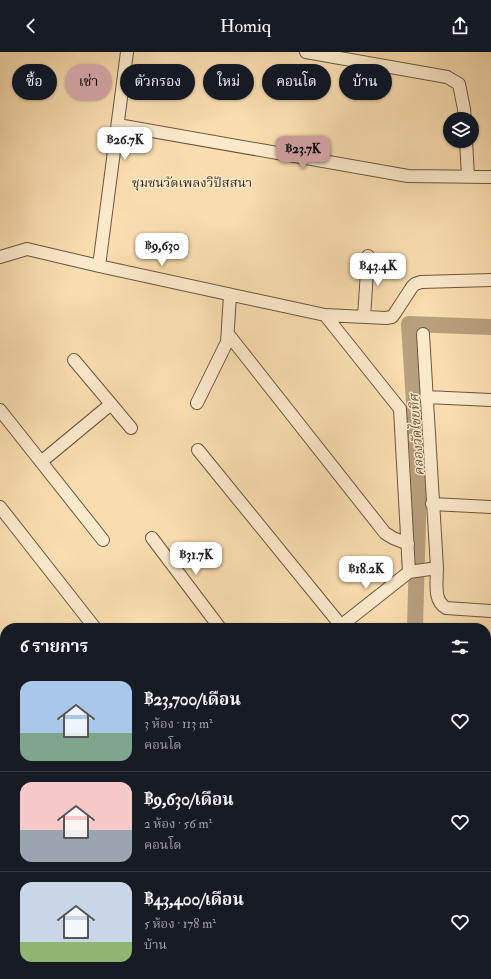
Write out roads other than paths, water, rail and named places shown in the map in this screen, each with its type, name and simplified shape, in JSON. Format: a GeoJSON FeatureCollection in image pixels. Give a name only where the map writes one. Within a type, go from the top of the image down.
{"type":"FeatureCollection","features":[{"type":"Feature","properties":{"kind":"street"},"geometry":{"type":"LineString","coordinates":[[99,266],[127,52]]}},
{"type":"Feature","properties":{"kind":"street"},"geometry":{"type":"LineString","coordinates":[[306,52],[448,78],[459,84],[464,112]]}},
{"type":"Feature","properties":{"kind":"street"},"geometry":{"type":"LineString","coordinates":[[118,125],[408,176],[491,177]]}},
{"type":"Feature","properties":{"kind":"street"},"geometry":{"type":"LineString","coordinates":[[466,148],[468,176]]}},
{"type":"Feature","properties":{"kind":"street"},"geometry":{"type":"LineString","coordinates":[[0,257],[27,249],[325,315],[364,317],[392,317],[415,284],[421,282],[491,280]]}},
{"type":"Feature","properties":{"kind":"street"},"geometry":{"type":"LineString","coordinates":[[364,317],[368,256]]}},
{"type":"Feature","properties":{"kind":"street"},"geometry":{"type":"LineString","coordinates":[[197,403],[227,342],[230,295]]}},
{"type":"Feature","properties":{"kind":"street"},"geometry":{"type":"LineString","coordinates":[[325,315],[400,409],[410,572]]}},
{"type":"Feature","properties":{"kind":"street"},"geometry":{"type":"LineString","coordinates":[[228,334],[385,533],[408,544]]}},
{"type":"Feature","properties":{"kind":"street"},"geometry":{"type":"LineString","coordinates":[[423,334],[437,568],[436,596],[441,605],[446,608],[491,611]]}},
{"type":"Feature","properties":{"kind":"street"},"geometry":{"type":"LineString","coordinates":[[74,360],[132,428]]}},
{"type":"Feature","properties":{"kind":"street"},"geometry":{"type":"LineString","coordinates":[[426,397],[491,400]]}},
{"type":"Feature","properties":{"kind":"street"},"geometry":{"type":"LineString","coordinates":[[41,462],[111,404]]}},
{"type":"Feature","properties":{"kind":"street"},"geometry":{"type":"LineString","coordinates":[[0,410],[103,540]]}},
{"type":"Feature","properties":{"kind":"street"},"geometry":{"type":"LineString","coordinates":[[198,450],[338,623]]}},
{"type":"Feature","properties":{"kind":"street"},"geometry":{"type":"LineString","coordinates":[[432,504],[491,508]]}},
{"type":"Feature","properties":{"kind":"street"},"geometry":{"type":"LineString","coordinates":[[0,507],[91,623]]}},
{"type":"Feature","properties":{"kind":"street"},"geometry":{"type":"LineString","coordinates":[[152,538],[216,623]]}},
{"type":"Feature","properties":{"kind":"street"},"geometry":{"type":"LineString","coordinates":[[346,623],[410,572],[437,568]]}},
{"type":"Feature","properties":{"kind":"waterway","name":"คลองวัดไชยทิศ"},"geometry":{"type":"LineString","coordinates":[[415,623],[419,481],[409,324],[491,327]]}},
{"type":"Feature","properties":{"kind":"district","name":"ชุมชนวัดเพลงวิปัสสนา"},"geometry":{"type":"Point","coordinates":[192,182]}}]}
